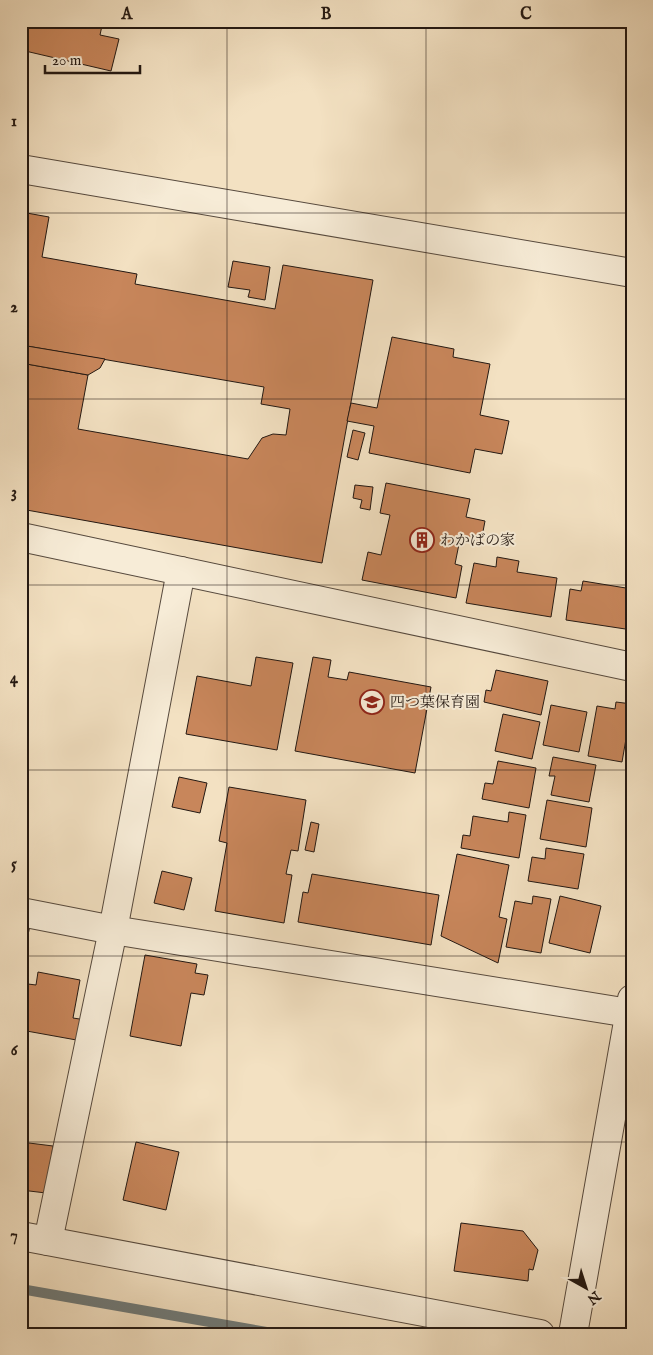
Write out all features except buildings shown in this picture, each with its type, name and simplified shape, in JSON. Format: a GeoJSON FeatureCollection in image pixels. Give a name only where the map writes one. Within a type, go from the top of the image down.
{"type":"FeatureCollection","features":[{"type":"Feature","properties":{"kind":"street"},"geometry":{"type":"LineString","coordinates":[[21,169],[632,273]]}},
{"type":"Feature","properties":{"kind":"street"},"geometry":{"type":"LineString","coordinates":[[21,537],[632,667]]}},
{"type":"Feature","properties":{"kind":"street"},"geometry":{"type":"LineString","coordinates":[[48,1241],[113,930],[181,571]]}},
{"type":"Feature","properties":{"kind":"street"},"geometry":{"type":"LineString","coordinates":[[21,912],[113,930],[631,1006],[573,1334]]}},
{"type":"Feature","properties":{"kind":"street"},"geometry":{"type":"LineString","coordinates":[[21,1236],[540,1334]]}},
{"type":"Feature","properties":{"kind":"waterway"},"geometry":{"type":"LineString","coordinates":[[21,1289],[278,1334]]}},
{"type":"Feature","properties":{"kind":"place","name":"わかばの家"},"geometry":{"type":"Point","coordinates":[422,540]}},
{"type":"Feature","properties":{"kind":"place","name":"四つ葉保育園"},"geometry":{"type":"Point","coordinates":[372,702]}}]}
